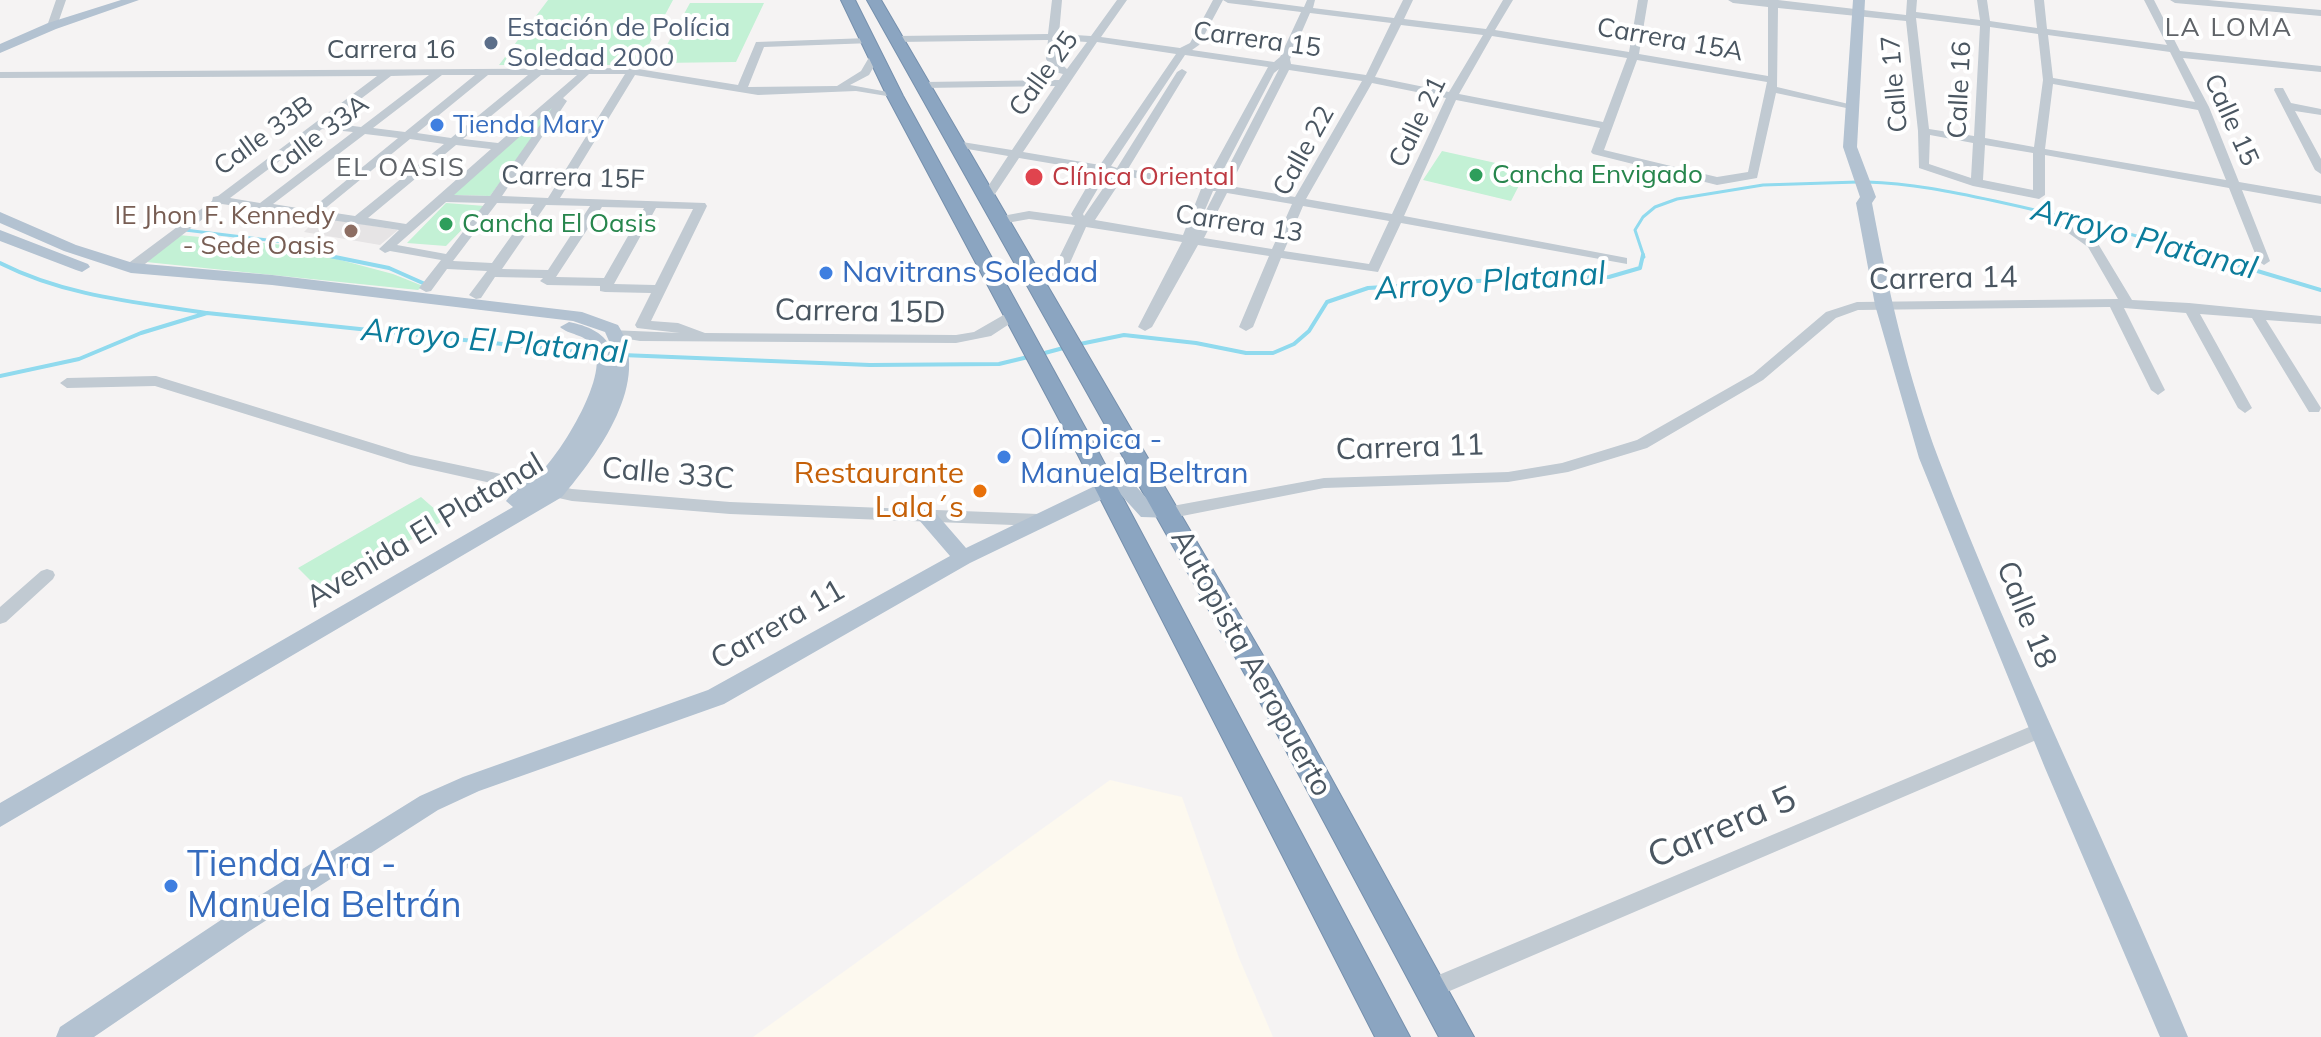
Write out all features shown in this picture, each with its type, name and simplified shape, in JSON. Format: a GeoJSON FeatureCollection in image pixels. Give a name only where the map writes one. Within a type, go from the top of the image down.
{"type":"FeatureCollection","features":[{"type":"Feature","properties":{"kind":"highway","name":"Autopista Aeropuerto"},"geometry":{"type":"LineString","coordinates":[[848,0],[895,96],[1106,489],[1393,1037]]}},
{"type":"Feature","properties":{"kind":"highway","name":"Autopista Aeropuerto"},"geometry":{"type":"LineString","coordinates":[[874,0],[1262,679],[1457,1037]]}},
{"type":"Feature","properties":{"kind":"main road"},"geometry":{"type":"LineString","coordinates":[[0,49],[52,26],[133,0]]}},
{"type":"Feature","properties":{"kind":"main road","name":"Calle 18"},"geometry":{"type":"LineString","coordinates":[[1859,7],[1850,147],[1883,305],[1929,458],[2041,730],[2174,1037]]}},
{"type":"Feature","properties":{"kind":"main road"},"geometry":{"type":"LineString","coordinates":[[0,217],[70,248],[131,268],[272,280],[576,316],[605,325],[617,336],[624,352],[615,370]]}},
{"type":"Feature","properties":{"kind":"main road"},"geometry":{"type":"LineString","coordinates":[[0,235],[68,262],[119,277],[277,290],[569,327],[596,337],[615,370]]}},
{"type":"Feature","properties":{"kind":"main road","name":"Avenida El Platanal"},"geometry":{"type":"LineString","coordinates":[[0,816],[546,490],[585,455],[615,370]]}},
{"type":"Feature","properties":{"kind":"main road"},"geometry":{"type":"LineString","coordinates":[[1106,489],[1126,488],[1148,512],[1167,513]]}},
{"type":"Feature","properties":{"kind":"main road","name":"Carrera 11"},"geometry":{"type":"LineString","coordinates":[[70,1037],[239,923],[429,803],[471,784],[684,711],[716,697],[963,558],[1106,489]]}},
{"type":"Feature","properties":{"kind":"main road","name":"Avenida El Platanal"},"geometry":{"type":"LineString","coordinates":[[0,800],[546,490]]}},
{"type":"Feature","properties":{"kind":"main road"},"geometry":{"type":"LineString","coordinates":[[926,515],[963,558]]}},
{"type":"Feature","properties":{"kind":"street"},"geometry":{"type":"LineString","coordinates":[[52,26],[61,0]]}},
{"type":"Feature","properties":{"kind":"street"},"geometry":{"type":"LineString","coordinates":[[1057,0],[1051,59],[1066,78]]}},
{"type":"Feature","properties":{"kind":"street","name":"Calle 25"},"geometry":{"type":"LineString","coordinates":[[987,197],[1122,0]]}},
{"type":"Feature","properties":{"kind":"street"},"geometry":{"type":"LineString","coordinates":[[1058,274],[1082,222],[1092,217],[1218,0]]}},
{"type":"Feature","properties":{"kind":"street","name":"Carrera 15A"},"geometry":{"type":"LineString","coordinates":[[1228,0],[1309,5],[1397,21],[1490,32],[1772,84],[1851,106]]}},
{"type":"Feature","properties":{"kind":"street","name":"Calle 22"},"geometry":{"type":"LineString","coordinates":[[1246,327],[1299,201],[1369,79],[1408,0]]}},
{"type":"Feature","properties":{"kind":"street","name":"Calle 21"},"geometry":{"type":"LineString","coordinates":[[1375,268],[1453,95],[1508,0]]}},
{"type":"Feature","properties":{"kind":"street"},"geometry":{"type":"LineString","coordinates":[[1643,0],[1633,57],[1606,126],[1599,153],[1717,181],[1738,180],[1753,175],[1772,84],[1773,2]]}},
{"type":"Feature","properties":{"kind":"street"},"geometry":{"type":"LineString","coordinates":[[1733,0],[1859,7],[2174,52],[2321,69]]}},
{"type":"Feature","properties":{"kind":"street","name":"Calle 17"},"geometry":{"type":"LineString","coordinates":[[1912,0],[1924,131],[1922,164],[1926,168],[1977,183]]}},
{"type":"Feature","properties":{"kind":"street","name":"Calle 16"},"geometry":{"type":"LineString","coordinates":[[1977,183],[1985,23],[1982,0]]}},
{"type":"Feature","properties":{"kind":"street"},"geometry":{"type":"LineString","coordinates":[[1977,183],[2039,195],[2039,150],[2048,80],[2039,0]]}},
{"type":"Feature","properties":{"kind":"street","name":"Calle 15"},"geometry":{"type":"LineString","coordinates":[[2149,0],[2203,107],[2264,261]]}},
{"type":"Feature","properties":{"kind":"street"},"geometry":{"type":"LineString","coordinates":[[2175,0],[2321,13]]}},
{"type":"Feature","properties":{"kind":"street"},"geometry":{"type":"LineString","coordinates":[[1145,327],[1309,5]]}},
{"type":"Feature","properties":{"kind":"street","name":"Carrera 15"},"geometry":{"type":"LineString","coordinates":[[897,39],[1053,37],[1190,50],[1282,63],[1606,126]]}},
{"type":"Feature","properties":{"kind":"street"},"geometry":{"type":"LineString","coordinates":[[741,90],[760,44],[871,48]]}},
{"type":"Feature","properties":{"kind":"street","name":"Carrera 16"},"geometry":{"type":"LineString","coordinates":[[829,89],[861,76],[869,69],[871,48]]}},
{"type":"Feature","properties":{"kind":"street"},"geometry":{"type":"LineString","coordinates":[[1082,222],[1077,214],[1103,169],[1190,50]]}},
{"type":"Feature","properties":{"kind":"street"},"geometry":{"type":"LineString","coordinates":[[358,220],[539,71]]}},
{"type":"Feature","properties":{"kind":"street"},"geometry":{"type":"LineString","coordinates":[[587,71],[387,248],[495,270],[660,289]]}},
{"type":"Feature","properties":{"kind":"street"},"geometry":{"type":"LineString","coordinates":[[476,295],[547,202],[632,71]]}},
{"type":"Feature","properties":{"kind":"street","name":"Carrera 16"},"geometry":{"type":"LineString","coordinates":[[0,75],[632,71],[741,90],[777,93],[865,88],[895,96]]}},
{"type":"Feature","properties":{"kind":"street","name":"Calle 33B"},"geometry":{"type":"LineString","coordinates":[[131,268],[389,72]]}},
{"type":"Feature","properties":{"kind":"street","name":"Calle 33A"},"geometry":{"type":"LineString","coordinates":[[263,206],[440,72]]}},
{"type":"Feature","properties":{"kind":"street"},"geometry":{"type":"LineString","coordinates":[[313,213],[485,72]]}},
{"type":"Feature","properties":{"kind":"street"},"geometry":{"type":"LineString","coordinates":[[924,85],[1066,78]]}},
{"type":"Feature","properties":{"kind":"street"},"geometry":{"type":"LineString","coordinates":[[2048,80],[2203,107]]}},
{"type":"Feature","properties":{"kind":"street"},"geometry":{"type":"LineString","coordinates":[[426,288],[494,199],[576,81]]}},
{"type":"Feature","properties":{"kind":"street"},"geometry":{"type":"LineString","coordinates":[[2279,90],[2321,170]]}},
{"type":"Feature","properties":{"kind":"street"},"geometry":{"type":"LineString","coordinates":[[2288,106],[2321,112]]}},
{"type":"Feature","properties":{"kind":"street"},"geometry":{"type":"LineString","coordinates":[[320,125],[500,147]]}},
{"type":"Feature","properties":{"kind":"street"},"geometry":{"type":"LineString","coordinates":[[540,131],[593,132]]}},
{"type":"Feature","properties":{"kind":"street"},"geometry":{"type":"LineString","coordinates":[[1924,131],[2321,200]]}},
{"type":"Feature","properties":{"kind":"street"},"geometry":{"type":"LineString","coordinates":[[2304,137],[2321,140]]}},
{"type":"Feature","properties":{"kind":"street"},"geometry":{"type":"LineString","coordinates":[[956,144],[1396,218],[1622,261]]}},
{"type":"Feature","properties":{"kind":"street"},"geometry":{"type":"LineString","coordinates":[[976,175],[1001,174]]}},
{"type":"Feature","properties":{"kind":"street","name":"Carrera 15F"},"geometry":{"type":"LineString","coordinates":[[444,198],[701,206],[660,289]]}},
{"type":"Feature","properties":{"kind":"street"},"geometry":{"type":"LineString","coordinates":[[217,200],[411,228]]}},
{"type":"Feature","properties":{"kind":"street"},"geometry":{"type":"LineString","coordinates":[[549,278],[598,204]]}},
{"type":"Feature","properties":{"kind":"street"},"geometry":{"type":"LineString","coordinates":[[607,285],[652,205]]}},
{"type":"Feature","properties":{"kind":"street","name":"Carrera 13"},"geometry":{"type":"LineString","coordinates":[[1001,220],[1029,215],[1190,243],[1369,270],[1375,268]]}},
{"type":"Feature","properties":{"kind":"street"},"geometry":{"type":"LineString","coordinates":[[2066,227],[2093,245],[2158,390]]}},
{"type":"Feature","properties":{"kind":"street","name":"Carrera 15D"},"geometry":{"type":"LineString","coordinates":[[660,289],[642,325],[678,327],[700,336]]}},
{"type":"Feature","properties":{"kind":"street","name":"Carrera 14"},"geometry":{"type":"LineString","coordinates":[[1563,468],[1642,444],[1758,377],[1838,311],[1883,305],[2121,303],[2321,320]]}},
{"type":"Feature","properties":{"kind":"street"},"geometry":{"type":"LineString","coordinates":[[2189,307],[2245,408]]}},
{"type":"Feature","properties":{"kind":"street"},"geometry":{"type":"LineString","coordinates":[[2255,313],[2314,409]]}},
{"type":"Feature","properties":{"kind":"street","name":"Carrera 15D"},"geometry":{"type":"LineString","coordinates":[[617,336],[956,339],[974,338],[994,331],[1012,316]]}},
{"type":"Feature","properties":{"kind":"street","name":"Calle 33C"},"geometry":{"type":"LineString","coordinates":[[67,383],[156,381],[410,460],[546,490],[730,508],[1039,520]]}},
{"type":"Feature","properties":{"kind":"street","name":"Carrera 11"},"geometry":{"type":"LineString","coordinates":[[1167,513],[1324,483],[1508,477],[1563,468]]}},
{"type":"Feature","properties":{"kind":"street"},"geometry":{"type":"LineString","coordinates":[[0,617],[47,575]]}},
{"type":"Feature","properties":{"kind":"street","name":"Carrera 5"},"geometry":{"type":"LineString","coordinates":[[1430,989],[2041,730]]}},
{"type":"Feature","properties":{"kind":"shaded area","name":"IE Jhon F. Kennedy - Sede Oasis"},"geometry":{"type":"Polygon","coordinates":[[[318,217],[398,230],[380,245],[304,232],[318,217]]]}},
{"type":"Feature","properties":{"kind":"shaded area"},"geometry":{"type":"Polygon","coordinates":[[[1110,780],[1182,797],[1239,958],[1273,1037],[753,1037],[1110,780]]]}},
{"type":"Feature","properties":{"kind":"green space"},"geometry":{"type":"Polygon","coordinates":[[[548,0],[673,0],[638,65],[499,65],[548,0]]]}},
{"type":"Feature","properties":{"kind":"green space"},"geometry":{"type":"Polygon","coordinates":[[[690,3],[764,3],[736,62],[657,63],[690,3]]]}},
{"type":"Feature","properties":{"kind":"green space"},"geometry":{"type":"Polygon","coordinates":[[[569,88],[490,196],[452,195],[569,88]]]}},
{"type":"Feature","properties":{"kind":"green space","name":"Cancha Envigado"},"geometry":{"type":"Polygon","coordinates":[[[1442,151],[1527,170],[1511,201],[1423,180],[1442,151]]]}},
{"type":"Feature","properties":{"kind":"green space","name":"Cancha El Oasis"},"geometry":{"type":"Polygon","coordinates":[[[446,203],[485,206],[446,246],[407,243],[446,203]]]}},
{"type":"Feature","properties":{"kind":"green space"},"geometry":{"type":"Polygon","coordinates":[[[179,235],[284,245],[393,274],[423,286],[418,290],[146,262],[179,235]]]}},
{"type":"Feature","properties":{"kind":"green space"},"geometry":{"type":"Polygon","coordinates":[[[421,497],[446,519],[322,592],[298,568],[421,497]]]}},
{"type":"Feature","properties":{"kind":"waterway","name":"Arroyo Platanal"},"geometry":{"type":"LineString","coordinates":[[1644,257],[1635,230],[1643,217],[1655,207],[1677,199],[1763,185],[1858,182]]}},
{"type":"Feature","properties":{"kind":"waterway","name":"Arroyo Platanal"},"geometry":{"type":"LineString","coordinates":[[1867,182],[1915,186],[1995,201],[2206,256]]}},
{"type":"Feature","properties":{"kind":"waterway"},"geometry":{"type":"LineString","coordinates":[[185,230],[284,242],[329,256]]}},
{"type":"Feature","properties":{"kind":"waterway"},"geometry":{"type":"LineString","coordinates":[[325,255],[329,256]]}},
{"type":"Feature","properties":{"kind":"waterway","name":"Arroyo Platanal"},"geometry":{"type":"LineString","coordinates":[[1080,344],[1124,335],[1196,343],[1246,353],[1273,353],[1294,344],[1309,331],[1327,302],[1368,288],[1526,278],[1609,277],[1640,268],[1643,255]]}},
{"type":"Feature","properties":{"kind":"waterway"},"geometry":{"type":"LineString","coordinates":[[329,256],[389,268],[425,284]]}},
{"type":"Feature","properties":{"kind":"waterway","name":"Arroyo Platanal"},"geometry":{"type":"LineString","coordinates":[[2206,256],[2211,257]]}},
{"type":"Feature","properties":{"kind":"waterway","name":"Arroyo Platanal"},"geometry":{"type":"LineString","coordinates":[[2206,256],[2321,290]]}},
{"type":"Feature","properties":{"kind":"waterway"},"geometry":{"type":"LineString","coordinates":[[0,263],[75,290],[206,313]]}},
{"type":"Feature","properties":{"kind":"waterway","name":"Arroyo El Platanal"},"geometry":{"type":"LineString","coordinates":[[0,376],[79,359],[141,333],[207,313],[598,354]]}},
{"type":"Feature","properties":{"kind":"waterway","name":"Arroyo Platanal"},"geometry":{"type":"LineString","coordinates":[[1041,354],[1067,347]]}},
{"type":"Feature","properties":{"kind":"waterway","name":"Arroyo El Platanal"},"geometry":{"type":"LineString","coordinates":[[622,355],[870,365],[999,364],[1028,357]]}},
{"type":"Feature","properties":{"kind":"place","name":"Estación de Polícia Soledad 2000"},"geometry":{"type":"Point","coordinates":[491,43]}},
{"type":"Feature","properties":{"kind":"place","name":"Tienda Mary"},"geometry":{"type":"Point","coordinates":[437,125]}},
{"type":"Feature","properties":{"kind":"place","name":"Cancha Envigado"},"geometry":{"type":"Point","coordinates":[1476,175]}},
{"type":"Feature","properties":{"kind":"place","name":"Clínica Oriental"},"geometry":{"type":"Point","coordinates":[1034,177]}},
{"type":"Feature","properties":{"kind":"place","name":"Cancha El Oasis"},"geometry":{"type":"Point","coordinates":[446,224]}},
{"type":"Feature","properties":{"kind":"place","name":"IE Jhon F. Kennedy - Sede Oasis"},"geometry":{"type":"Point","coordinates":[351,231]}},
{"type":"Feature","properties":{"kind":"place","name":"Navitrans Soledad"},"geometry":{"type":"Point","coordinates":[826,273]}},
{"type":"Feature","properties":{"kind":"place","name":"Olímpica - Manuela Beltran"},"geometry":{"type":"Point","coordinates":[1004,457]}},
{"type":"Feature","properties":{"kind":"place","name":"Restaurante Lala´s"},"geometry":{"type":"Point","coordinates":[980,491]}},
{"type":"Feature","properties":{"kind":"place","name":"Tienda Ara - Manuela Beltrán"},"geometry":{"type":"Point","coordinates":[171,886]}},
{"type":"Feature","properties":{"kind":"district","name":"LA LOMA"},"geometry":{"type":"Point","coordinates":[2229,28]}},
{"type":"Feature","properties":{"kind":"district","name":"EL OASIS"},"geometry":{"type":"Point","coordinates":[401,168]}}]}
